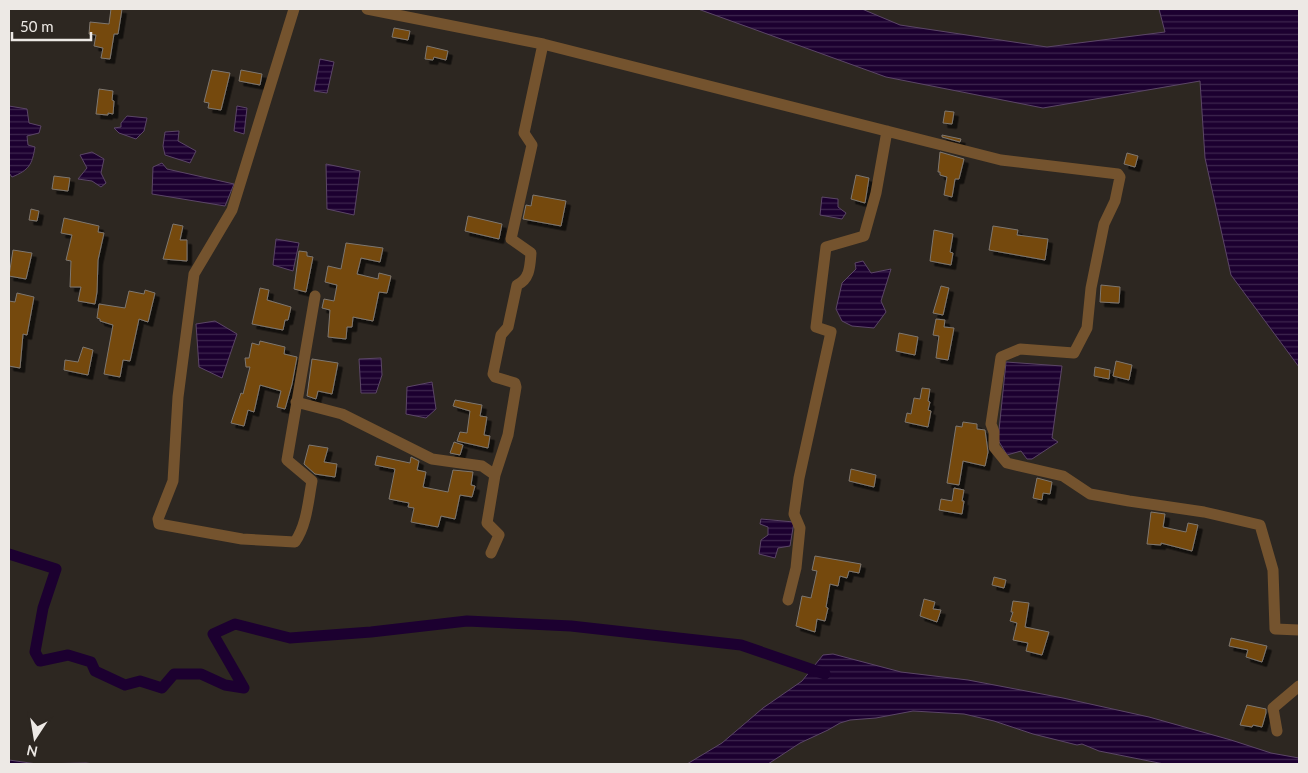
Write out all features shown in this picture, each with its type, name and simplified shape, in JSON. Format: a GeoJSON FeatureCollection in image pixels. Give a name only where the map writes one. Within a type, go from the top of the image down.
{"type":"FeatureCollection","features":[{"type":"Feature","properties":{"kind":"street"},"geometry":{"type":"LineString","coordinates":[[294,9],[232,210],[194,274],[178,397],[173,481],[158,519],[159,524],[242,539],[295,542],[305,523],[312,482],[287,460],[314,296]]}},
{"type":"Feature","properties":{"kind":"street"},"geometry":{"type":"LineString","coordinates":[[367,9],[543,44],[1001,160],[1118,174],[1120,177],[1115,201],[1104,224],[1092,288],[1087,328],[1074,354],[1020,349],[1001,357],[991,424],[994,432],[994,447],[1006,463],[1063,476],[1090,494],[1204,512],[1260,524],[1273,570],[1275,629],[1299,630]]}},
{"type":"Feature","properties":{"kind":"street"},"geometry":{"type":"LineString","coordinates":[[491,553],[499,535],[487,523],[495,475],[508,435],[516,387],[515,383],[495,377],[493,374],[502,335],[508,327],[517,285],[524,282],[529,272],[531,253],[511,239],[532,145],[524,133],[543,44]]}},
{"type":"Feature","properties":{"kind":"street"},"geometry":{"type":"LineString","coordinates":[[788,600],[796,568],[800,528],[794,514],[799,478],[831,332],[816,327],[826,248],[864,236],[876,192],[887,131]]}},
{"type":"Feature","properties":{"kind":"street"},"geometry":{"type":"LineString","coordinates":[[296,402],[342,414],[432,459],[482,466],[495,475]]}},
{"type":"Feature","properties":{"kind":"street"},"geometry":{"type":"LineString","coordinates":[[1277,731],[1273,708],[1299,686]]}},
{"type":"Feature","properties":{"kind":"shaded area"},"geometry":{"type":"Polygon","coordinates":[[[698,9],[862,9],[900,25],[1047,47],[1165,32],[1159,9],[1299,9],[1299,367],[1231,275],[1205,158],[1200,81],[1043,108],[886,77],[698,9]]]}},
{"type":"Feature","properties":{"kind":"shaded area"},"geometry":{"type":"Polygon","coordinates":[[[320,59],[334,62],[327,93],[314,91],[320,59]]]}},
{"type":"Feature","properties":{"kind":"shaded area"},"geometry":{"type":"Polygon","coordinates":[[[9,106],[27,109],[29,123],[41,126],[39,133],[27,136],[28,145],[35,147],[31,163],[22,172],[12,177],[9,173],[9,106]]]}},
{"type":"Feature","properties":{"kind":"shaded area"},"geometry":{"type":"Polygon","coordinates":[[[237,106],[247,108],[244,134],[234,131],[237,106]]]}},
{"type":"Feature","properties":{"kind":"shaded area"},"geometry":{"type":"Polygon","coordinates":[[[127,116],[147,118],[144,131],[136,139],[119,133],[114,128],[121,127],[121,123],[127,116]]]}},
{"type":"Feature","properties":{"kind":"shaded area"},"geometry":{"type":"Polygon","coordinates":[[[179,131],[178,141],[196,151],[190,163],[165,155],[163,146],[165,132],[179,131]]]}},
{"type":"Feature","properties":{"kind":"shaded area"},"geometry":{"type":"Polygon","coordinates":[[[92,152],[104,159],[101,173],[106,183],[101,187],[92,181],[78,179],[87,168],[80,155],[92,152]]]}},
{"type":"Feature","properties":{"kind":"shaded area"},"geometry":{"type":"Polygon","coordinates":[[[162,163],[167,169],[234,184],[225,206],[152,194],[153,167],[162,163]]]}},
{"type":"Feature","properties":{"kind":"shaded area"},"geometry":{"type":"Polygon","coordinates":[[[326,164],[360,171],[354,215],[327,209],[326,164]]]}},
{"type":"Feature","properties":{"kind":"shaded area"},"geometry":{"type":"Polygon","coordinates":[[[822,197],[838,199],[838,207],[846,213],[842,219],[820,215],[822,197]]]}},
{"type":"Feature","properties":{"kind":"shaded area"},"geometry":{"type":"Polygon","coordinates":[[[276,239],[299,243],[293,271],[273,265],[276,239]]]}},
{"type":"Feature","properties":{"kind":"shaded area"},"geometry":{"type":"Polygon","coordinates":[[[863,261],[871,273],[891,269],[881,301],[886,312],[874,328],[852,326],[842,321],[836,309],[842,283],[856,269],[855,263],[863,261]]]}},
{"type":"Feature","properties":{"kind":"shaded area"},"geometry":{"type":"Polygon","coordinates":[[[215,321],[237,334],[222,378],[199,367],[196,324],[215,321]]]}},
{"type":"Feature","properties":{"kind":"shaded area"},"geometry":{"type":"Polygon","coordinates":[[[381,358],[382,375],[376,393],[361,393],[359,359],[381,358]]]}},
{"type":"Feature","properties":{"kind":"shaded area"},"geometry":{"type":"Polygon","coordinates":[[[1006,362],[1062,366],[1052,438],[1058,442],[1032,459],[1027,459],[1021,451],[1007,455],[998,440],[1006,362]]]}},
{"type":"Feature","properties":{"kind":"shaded area"},"geometry":{"type":"Polygon","coordinates":[[[432,382],[436,409],[426,418],[406,414],[407,387],[432,382]]]}},
{"type":"Feature","properties":{"kind":"shaded area"},"geometry":{"type":"Polygon","coordinates":[[[761,519],[794,522],[790,546],[778,548],[775,558],[759,554],[761,540],[768,535],[768,527],[760,524],[761,519]]]}},
{"type":"Feature","properties":{"kind":"shaded area"},"geometry":{"type":"Polygon","coordinates":[[[833,654],[901,672],[968,680],[1149,717],[1271,753],[1299,758],[1299,764],[1164,764],[1099,751],[1082,744],[1077,745],[1033,734],[994,721],[964,714],[913,711],[840,723],[800,743],[768,764],[687,764],[722,743],[763,708],[802,681],[823,655],[833,654]]]}},
{"type":"Feature","properties":{"kind":"shaded area"},"geometry":{"type":"Polygon","coordinates":[[[9,760],[37,764],[9,764],[9,760]]]}},
{"type":"Feature","properties":{"kind":"shaded area"},"geometry":{"type":"Polygon","coordinates":[[[86,763],[94,764],[37,764],[86,763]]]}},
{"type":"Feature","properties":{"kind":"building"},"geometry":{"type":"Polygon","coordinates":[[[111,9],[122,9],[118,34],[114,34],[110,59],[101,58],[103,48],[94,46],[96,35],[89,34],[90,22],[109,24],[111,9]]]}},
{"type":"Feature","properties":{"kind":"building"},"geometry":{"type":"Polygon","coordinates":[[[394,28],[410,31],[408,40],[392,37],[394,28]]]}},
{"type":"Feature","properties":{"kind":"building"},"geometry":{"type":"Polygon","coordinates":[[[427,46],[448,51],[446,60],[434,57],[433,60],[425,59],[427,46]]]}},
{"type":"Feature","properties":{"kind":"building"},"geometry":{"type":"Polygon","coordinates":[[[212,70],[230,73],[221,110],[208,108],[209,103],[204,102],[212,70]]]}},
{"type":"Feature","properties":{"kind":"building"},"geometry":{"type":"Polygon","coordinates":[[[241,70],[262,74],[260,85],[239,81],[241,70]]]}},
{"type":"Feature","properties":{"kind":"building"},"geometry":{"type":"Polygon","coordinates":[[[99,89],[113,91],[113,114],[96,114],[99,89]]]}},
{"type":"Feature","properties":{"kind":"building"},"geometry":{"type":"Polygon","coordinates":[[[945,111],[954,112],[952,124],[943,123],[945,111]]]}},
{"type":"Feature","properties":{"kind":"building"},"geometry":{"type":"Polygon","coordinates":[[[942,135],[961,139],[960,142],[942,137],[942,135]]]}},
{"type":"Feature","properties":{"kind":"building"},"geometry":{"type":"Polygon","coordinates":[[[940,152],[964,159],[959,179],[955,179],[952,197],[944,195],[947,177],[940,175],[940,172],[938,172],[940,152]]]}},
{"type":"Feature","properties":{"kind":"building"},"geometry":{"type":"Polygon","coordinates":[[[1127,153],[1138,156],[1135,167],[1124,164],[1127,153]]]}},
{"type":"Feature","properties":{"kind":"building"},"geometry":{"type":"Polygon","coordinates":[[[856,175],[869,178],[865,203],[851,199],[856,175]]]}},
{"type":"Feature","properties":{"kind":"building"},"geometry":{"type":"Polygon","coordinates":[[[54,176],[70,178],[68,191],[52,189],[54,176]]]}},
{"type":"Feature","properties":{"kind":"building"},"geometry":{"type":"Polygon","coordinates":[[[533,195],[566,201],[561,226],[523,219],[526,205],[531,206],[533,195]]]}},
{"type":"Feature","properties":{"kind":"building"},"geometry":{"type":"Polygon","coordinates":[[[31,209],[39,211],[37,221],[29,220],[31,209]]]}},
{"type":"Feature","properties":{"kind":"building"},"geometry":{"type":"Polygon","coordinates":[[[468,216],[502,224],[499,239],[465,231],[468,216]]]}},
{"type":"Feature","properties":{"kind":"building"},"geometry":{"type":"Polygon","coordinates":[[[64,218],[99,226],[98,232],[104,233],[98,260],[95,304],[78,301],[81,287],[70,287],[71,261],[66,260],[72,235],[61,233],[64,218]]]}},
{"type":"Feature","properties":{"kind":"building"},"geometry":{"type":"Polygon","coordinates":[[[173,224],[183,226],[180,240],[187,240],[187,261],[163,259],[173,224]]]}},
{"type":"Feature","properties":{"kind":"building"},"geometry":{"type":"Polygon","coordinates":[[[993,226],[1018,230],[1017,235],[1048,239],[1045,260],[989,250],[993,226]]]}},
{"type":"Feature","properties":{"kind":"building"},"geometry":{"type":"Polygon","coordinates":[[[934,230],[953,234],[950,252],[953,253],[951,265],[930,261],[934,230]]]}},
{"type":"Feature","properties":{"kind":"building"},"geometry":{"type":"Polygon","coordinates":[[[346,243],[383,248],[380,262],[361,258],[357,274],[378,279],[379,273],[391,276],[387,293],[379,292],[373,321],[353,317],[352,327],[347,327],[346,339],[328,337],[330,310],[322,308],[324,299],[334,301],[337,285],[325,282],[328,266],[341,269],[346,243]]]}},
{"type":"Feature","properties":{"kind":"building"},"geometry":{"type":"Polygon","coordinates":[[[13,250],[32,253],[26,279],[9,276],[13,250]]]}},
{"type":"Feature","properties":{"kind":"building"},"geometry":{"type":"Polygon","coordinates":[[[299,251],[307,252],[307,256],[313,257],[306,292],[294,289],[299,251]]]}},
{"type":"Feature","properties":{"kind":"building"},"geometry":{"type":"Polygon","coordinates":[[[1101,285],[1120,287],[1119,303],[1100,302],[1101,285]]]}},
{"type":"Feature","properties":{"kind":"building"},"geometry":{"type":"Polygon","coordinates":[[[941,286],[949,288],[943,315],[933,313],[941,286]]]}},
{"type":"Feature","properties":{"kind":"building"},"geometry":{"type":"Polygon","coordinates":[[[260,288],[269,290],[267,300],[291,307],[283,330],[252,324],[260,288]]]}},
{"type":"Feature","properties":{"kind":"building"},"geometry":{"type":"Polygon","coordinates":[[[145,290],[155,293],[148,322],[139,319],[130,361],[123,360],[120,377],[104,374],[113,325],[100,321],[97,318],[99,304],[125,308],[129,291],[144,294],[145,290]]]}},
{"type":"Feature","properties":{"kind":"building"},"geometry":{"type":"Polygon","coordinates":[[[17,293],[34,297],[27,335],[23,334],[20,368],[9,366],[9,301],[15,302],[17,293]]]}},
{"type":"Feature","properties":{"kind":"building"},"geometry":{"type":"Polygon","coordinates":[[[936,319],[945,320],[944,327],[954,328],[948,360],[936,358],[939,336],[933,335],[936,319]]]}},
{"type":"Feature","properties":{"kind":"building"},"geometry":{"type":"Polygon","coordinates":[[[899,333],[918,337],[915,355],[896,351],[899,333]]]}},
{"type":"Feature","properties":{"kind":"building"},"geometry":{"type":"Polygon","coordinates":[[[260,341],[285,347],[284,354],[297,357],[285,409],[277,407],[281,391],[260,385],[254,412],[248,410],[244,426],[231,423],[241,393],[243,394],[250,367],[246,367],[245,358],[249,358],[252,343],[259,345],[260,341]]]}},
{"type":"Feature","properties":{"kind":"building"},"geometry":{"type":"Polygon","coordinates":[[[83,347],[93,350],[88,375],[64,370],[65,360],[78,362],[83,347]]]}},
{"type":"Feature","properties":{"kind":"building"},"geometry":{"type":"Polygon","coordinates":[[[312,359],[338,363],[332,394],[318,391],[316,399],[307,396],[312,359]]]}},
{"type":"Feature","properties":{"kind":"building"},"geometry":{"type":"Polygon","coordinates":[[[1116,361],[1132,365],[1129,380],[1113,376],[1116,361]]]}},
{"type":"Feature","properties":{"kind":"building"},"geometry":{"type":"Polygon","coordinates":[[[1095,367],[1110,370],[1109,379],[1094,376],[1095,367]]]}},
{"type":"Feature","properties":{"kind":"building"},"geometry":{"type":"Polygon","coordinates":[[[922,388],[930,389],[928,410],[931,411],[928,427],[905,422],[907,413],[911,414],[914,398],[920,399],[922,388]]]}},
{"type":"Feature","properties":{"kind":"building"},"geometry":{"type":"Polygon","coordinates":[[[455,400],[482,405],[480,416],[487,417],[484,435],[490,436],[488,448],[457,441],[460,432],[467,433],[470,411],[453,406],[455,400]]]}},
{"type":"Feature","properties":{"kind":"building"},"geometry":{"type":"Polygon","coordinates":[[[963,422],[977,424],[977,429],[985,430],[988,452],[985,466],[963,461],[959,485],[947,483],[956,426],[962,427],[963,422]]]}},
{"type":"Feature","properties":{"kind":"building"},"geometry":{"type":"Polygon","coordinates":[[[454,442],[463,445],[460,455],[450,453],[454,442]]]}},
{"type":"Feature","properties":{"kind":"building"},"geometry":{"type":"Polygon","coordinates":[[[309,445],[328,448],[324,462],[337,464],[335,477],[315,474],[304,464],[309,445]]]}},
{"type":"Feature","properties":{"kind":"building"},"geometry":{"type":"Polygon","coordinates":[[[377,456],[410,463],[411,457],[419,461],[417,470],[426,472],[423,487],[448,492],[453,470],[473,472],[471,485],[475,486],[472,497],[460,495],[455,519],[441,516],[438,527],[411,522],[414,508],[408,507],[409,503],[389,499],[395,469],[375,465],[377,456]]]}},
{"type":"Feature","properties":{"kind":"building"},"geometry":{"type":"Polygon","coordinates":[[[851,469],[876,475],[874,487],[849,481],[851,469]]]}},
{"type":"Feature","properties":{"kind":"building"},"geometry":{"type":"Polygon","coordinates":[[[1037,478],[1052,482],[1050,494],[1043,493],[1042,500],[1033,498],[1037,478]]]}},
{"type":"Feature","properties":{"kind":"building"},"geometry":{"type":"Polygon","coordinates":[[[954,488],[964,490],[962,514],[939,510],[941,499],[952,501],[954,488]]]}},
{"type":"Feature","properties":{"kind":"building"},"geometry":{"type":"Polygon","coordinates":[[[1151,512],[1165,514],[1163,527],[1186,532],[1188,523],[1198,525],[1192,551],[1161,543],[1161,545],[1147,544],[1151,512]]]}},
{"type":"Feature","properties":{"kind":"building"},"geometry":{"type":"Polygon","coordinates":[[[815,556],[861,564],[859,573],[849,571],[847,578],[840,576],[838,586],[830,584],[825,621],[817,619],[815,632],[796,626],[802,596],[811,598],[817,571],[812,570],[815,556]]]}},
{"type":"Feature","properties":{"kind":"building"},"geometry":{"type":"Polygon","coordinates":[[[994,577],[1006,580],[1004,588],[992,585],[994,577]]]}},
{"type":"Feature","properties":{"kind":"building"},"geometry":{"type":"Polygon","coordinates":[[[924,599],[935,602],[933,609],[941,610],[937,622],[920,616],[924,599]]]}},
{"type":"Feature","properties":{"kind":"building"},"geometry":{"type":"Polygon","coordinates":[[[1013,601],[1029,603],[1025,627],[1049,632],[1042,655],[1026,651],[1028,643],[1013,640],[1017,623],[1010,621],[1013,612],[1011,612],[1013,601]]]}},
{"type":"Feature","properties":{"kind":"building"},"geometry":{"type":"Polygon","coordinates":[[[1231,638],[1267,646],[1262,662],[1246,657],[1248,650],[1229,646],[1231,638]]]}},
{"type":"Feature","properties":{"kind":"building"},"geometry":{"type":"Polygon","coordinates":[[[1247,705],[1266,709],[1262,727],[1240,725],[1247,705]]]}},
{"type":"Feature","properties":{"kind":"waterway"},"geometry":{"type":"LineString","coordinates":[[9,554],[56,569],[43,608],[35,652],[40,661],[68,655],[91,662],[95,671],[125,685],[140,681],[162,688],[174,674],[201,674],[225,685],[244,688],[213,634],[235,624],[290,638],[371,632],[467,621],[571,626],[741,645],[825,674]]}}]}
